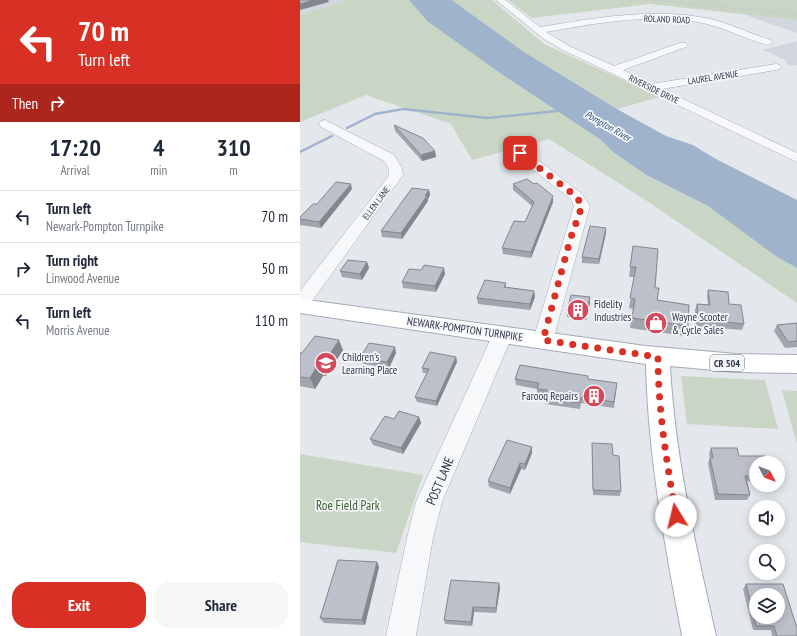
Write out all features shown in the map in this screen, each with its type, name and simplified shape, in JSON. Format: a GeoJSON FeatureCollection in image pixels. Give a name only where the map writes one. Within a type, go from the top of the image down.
{"type":"FeatureCollection","features":[{"type":"Feature","properties":{"kind":"main road","name":"NEWARK-POMPTON TURNPIKE"},"geometry":{"type":"LineString","coordinates":[[300,305],[658,357],[729,364],[797,364]]}},
{"type":"Feature","properties":{"kind":"main road"},"geometry":{"type":"LineString","coordinates":[[658,357],[658,385],[667,461],[699,636]]}},
{"type":"Feature","properties":{"kind":"street","name":"RIVERSIDE DRIVE"},"geometry":{"type":"LineString","coordinates":[[500,0],[555,43],[651,87],[797,158]]}},
{"type":"Feature","properties":{"kind":"street","name":"ROLAND ROAD"},"geometry":{"type":"LineString","coordinates":[[540,30],[657,16],[711,22],[750,38],[768,42]]}},
{"type":"Feature","properties":{"kind":"street"},"geometry":{"type":"LineString","coordinates":[[614,70],[627,64],[661,54],[683,45]]}},
{"type":"Feature","properties":{"kind":"street","name":"LAUREL AVENUE"},"geometry":{"type":"LineString","coordinates":[[651,87],[776,67]]}},
{"type":"Feature","properties":{"kind":"street","name":"ELLEN LANE"},"geometry":{"type":"LineString","coordinates":[[300,305],[395,178],[397,173],[389,158],[325,124]]}},
{"type":"Feature","properties":{"kind":"street"},"geometry":{"type":"LineString","coordinates":[[520,153],[580,201],[582,206],[570,240],[543,340]]}},
{"type":"Feature","properties":{"kind":"street","name":"POST LANE"},"geometry":{"type":"LineString","coordinates":[[401,636],[420,538],[429,502],[503,334]]}},
{"type":"Feature","properties":{"kind":"path"},"geometry":{"type":"LineString","coordinates":[[652,0],[797,14]]}},
{"type":"Feature","properties":{"kind":"shaded area"},"geometry":{"type":"Polygon","coordinates":[[[300,0],[347,0],[300,15],[300,0]]]}},
{"type":"Feature","properties":{"kind":"shaded area"},"geometry":{"type":"Polygon","coordinates":[[[737,12],[797,20],[797,33],[737,12]]]}},
{"type":"Feature","properties":{"kind":"shaded area"},"geometry":{"type":"Polygon","coordinates":[[[797,41],[797,65],[789,66],[785,60],[763,50],[797,41]]]}},
{"type":"Feature","properties":{"kind":"green space"},"geometry":{"type":"Polygon","coordinates":[[[347,0],[409,0],[427,21],[601,140],[613,152],[645,175],[708,206],[777,257],[797,268],[797,303],[647,201],[549,139],[472,160],[451,124],[366,95],[300,122],[300,15],[347,0]]]}},
{"type":"Feature","properties":{"kind":"green space"},"geometry":{"type":"Polygon","coordinates":[[[452,0],[492,0],[544,44],[660,97],[617,109],[524,52],[452,0]]]}},
{"type":"Feature","properties":{"kind":"green space"},"geometry":{"type":"Polygon","coordinates":[[[508,0],[797,0],[797,20],[650,4],[532,18],[508,0]]]}},
{"type":"Feature","properties":{"kind":"green space"},"geometry":{"type":"Polygon","coordinates":[[[681,376],[765,380],[778,429],[687,424],[681,376]]]}},
{"type":"Feature","properties":{"kind":"green space"},"geometry":{"type":"Polygon","coordinates":[[[782,390],[797,391],[797,444],[782,390]]]}},
{"type":"Feature","properties":{"kind":"green space","name":"Roe Field Park"},"geometry":{"type":"Polygon","coordinates":[[[300,454],[423,475],[396,553],[300,542],[300,454]]]}},
{"type":"Feature","properties":{"kind":"water","name":"Pompton River"},"geometry":{"type":"Polygon","coordinates":[[[409,0],[452,0],[524,52],[617,109],[666,136],[693,145],[714,158],[797,200],[797,268],[777,257],[708,206],[646,175],[613,152],[601,140],[503,75],[427,21],[409,0]]]}},
{"type":"Feature","properties":{"kind":"building"},"geometry":{"type":"Polygon","coordinates":[[[300,0],[313,0],[300,4],[300,0]]]}},
{"type":"Feature","properties":{"kind":"building"},"geometry":{"type":"Polygon","coordinates":[[[394,125],[423,138],[435,151],[421,155],[394,125]]]}},
{"type":"Feature","properties":{"kind":"building"},"geometry":{"type":"Polygon","coordinates":[[[527,179],[534,184],[537,183],[553,196],[531,252],[502,248],[514,221],[525,222],[534,202],[513,184],[527,179]]]}},
{"type":"Feature","properties":{"kind":"building"},"geometry":{"type":"Polygon","coordinates":[[[336,182],[351,184],[319,222],[300,219],[300,217],[313,204],[317,204],[336,182]]]}},
{"type":"Feature","properties":{"kind":"building"},"geometry":{"type":"Polygon","coordinates":[[[412,188],[429,190],[425,196],[427,196],[401,233],[381,231],[412,188]]]}},
{"type":"Feature","properties":{"kind":"building"},"geometry":{"type":"Polygon","coordinates":[[[590,226],[606,228],[599,259],[582,257],[590,226]]]}},
{"type":"Feature","properties":{"kind":"building"},"geometry":{"type":"Polygon","coordinates":[[[633,246],[658,249],[655,288],[659,288],[657,300],[689,305],[688,326],[632,318],[635,299],[630,298],[636,267],[630,267],[633,246]]]}},
{"type":"Feature","properties":{"kind":"building"},"geometry":{"type":"Polygon","coordinates":[[[348,260],[367,262],[360,274],[340,271],[348,260]]]}},
{"type":"Feature","properties":{"kind":"building"},"geometry":{"type":"Polygon","coordinates":[[[424,265],[444,268],[435,286],[402,282],[409,269],[421,270],[424,265]]]}},
{"type":"Feature","properties":{"kind":"building"},"geometry":{"type":"Polygon","coordinates":[[[485,280],[506,283],[504,287],[534,291],[530,304],[477,298],[485,280]]]}},
{"type":"Feature","properties":{"kind":"building"},"geometry":{"type":"Polygon","coordinates":[[[708,290],[728,292],[729,304],[741,305],[744,324],[698,319],[697,304],[710,305],[708,290]]]}},
{"type":"Feature","properties":{"kind":"building"},"geometry":{"type":"Polygon","coordinates":[[[571,295],[590,297],[586,314],[567,311],[571,295]]]}},
{"type":"Feature","properties":{"kind":"building"},"geometry":{"type":"Polygon","coordinates":[[[797,323],[797,341],[788,342],[777,325],[797,323]]]}},
{"type":"Feature","properties":{"kind":"building"},"geometry":{"type":"Polygon","coordinates":[[[315,336],[339,340],[322,366],[318,365],[310,378],[300,377],[300,353],[302,353],[315,336]]]}},
{"type":"Feature","properties":{"kind":"building"},"geometry":{"type":"Polygon","coordinates":[[[369,343],[395,347],[387,362],[360,358],[369,343]]]}},
{"type":"Feature","properties":{"kind":"building"},"geometry":{"type":"Polygon","coordinates":[[[430,352],[456,357],[436,401],[415,397],[429,369],[422,368],[430,352]]]}},
{"type":"Feature","properties":{"kind":"building"},"geometry":{"type":"Polygon","coordinates":[[[520,365],[588,376],[588,379],[617,383],[614,402],[581,397],[580,403],[545,398],[547,390],[537,389],[539,383],[515,379],[520,365]]]}},
{"type":"Feature","properties":{"kind":"building"},"geometry":{"type":"Polygon","coordinates":[[[399,411],[419,417],[401,448],[370,439],[385,416],[394,419],[399,411]]]}},
{"type":"Feature","properties":{"kind":"building"},"geometry":{"type":"Polygon","coordinates":[[[507,440],[532,447],[525,464],[520,463],[510,488],[488,481],[507,440]]]}},
{"type":"Feature","properties":{"kind":"building"},"geometry":{"type":"Polygon","coordinates":[[[592,443],[612,444],[613,455],[619,456],[621,491],[593,490],[592,443]]]}},
{"type":"Feature","properties":{"kind":"building"},"geometry":{"type":"Polygon","coordinates":[[[711,448],[737,448],[739,456],[749,456],[749,476],[745,476],[750,495],[718,494],[710,458],[713,458],[711,448]]]}},
{"type":"Feature","properties":{"kind":"building"},"geometry":{"type":"Polygon","coordinates":[[[338,560],[377,562],[362,620],[320,618],[338,560]]]}},
{"type":"Feature","properties":{"kind":"building"},"geometry":{"type":"Polygon","coordinates":[[[451,580],[499,583],[496,608],[473,607],[471,622],[444,620],[451,580]]]}},
{"type":"Feature","properties":{"kind":"building"},"geometry":{"type":"Polygon","coordinates":[[[746,584],[783,584],[784,588],[749,588],[749,597],[746,584]]]}},
{"type":"Feature","properties":{"kind":"building"},"geometry":{"type":"Polygon","coordinates":[[[785,590],[797,625],[797,636],[777,636],[774,626],[756,626],[756,624],[785,624],[785,590]]]}},
{"type":"Feature","properties":{"kind":"waterway"},"geometry":{"type":"LineString","coordinates":[[347,128],[375,114],[403,109],[487,118],[557,111]]}},
{"type":"Feature","properties":{"kind":"waterway"},"geometry":{"type":"LineString","coordinates":[[300,152],[332,136]]}},
{"type":"Feature","properties":{"kind":"place","name":"Fidelity Industries"},"geometry":{"type":"Point","coordinates":[578,310]}},
{"type":"Feature","properties":{"kind":"place","name":"Wayne Scooter & Cycle Sales"},"geometry":{"type":"Point","coordinates":[656,323]}},
{"type":"Feature","properties":{"kind":"place","name":"Children's Learning Place"},"geometry":{"type":"Point","coordinates":[326,363]}},
{"type":"Feature","properties":{"kind":"place","name":"Farooq Repairs"},"geometry":{"type":"Point","coordinates":[594,396]}},
{"type":"Feature","properties":{"kind":"route"},"geometry":{"type":"LineString","coordinates":[[520,153],[577,197],[582,206],[570,240],[543,340],[658,357],[658,385],[667,461],[676,516]]}}]}
